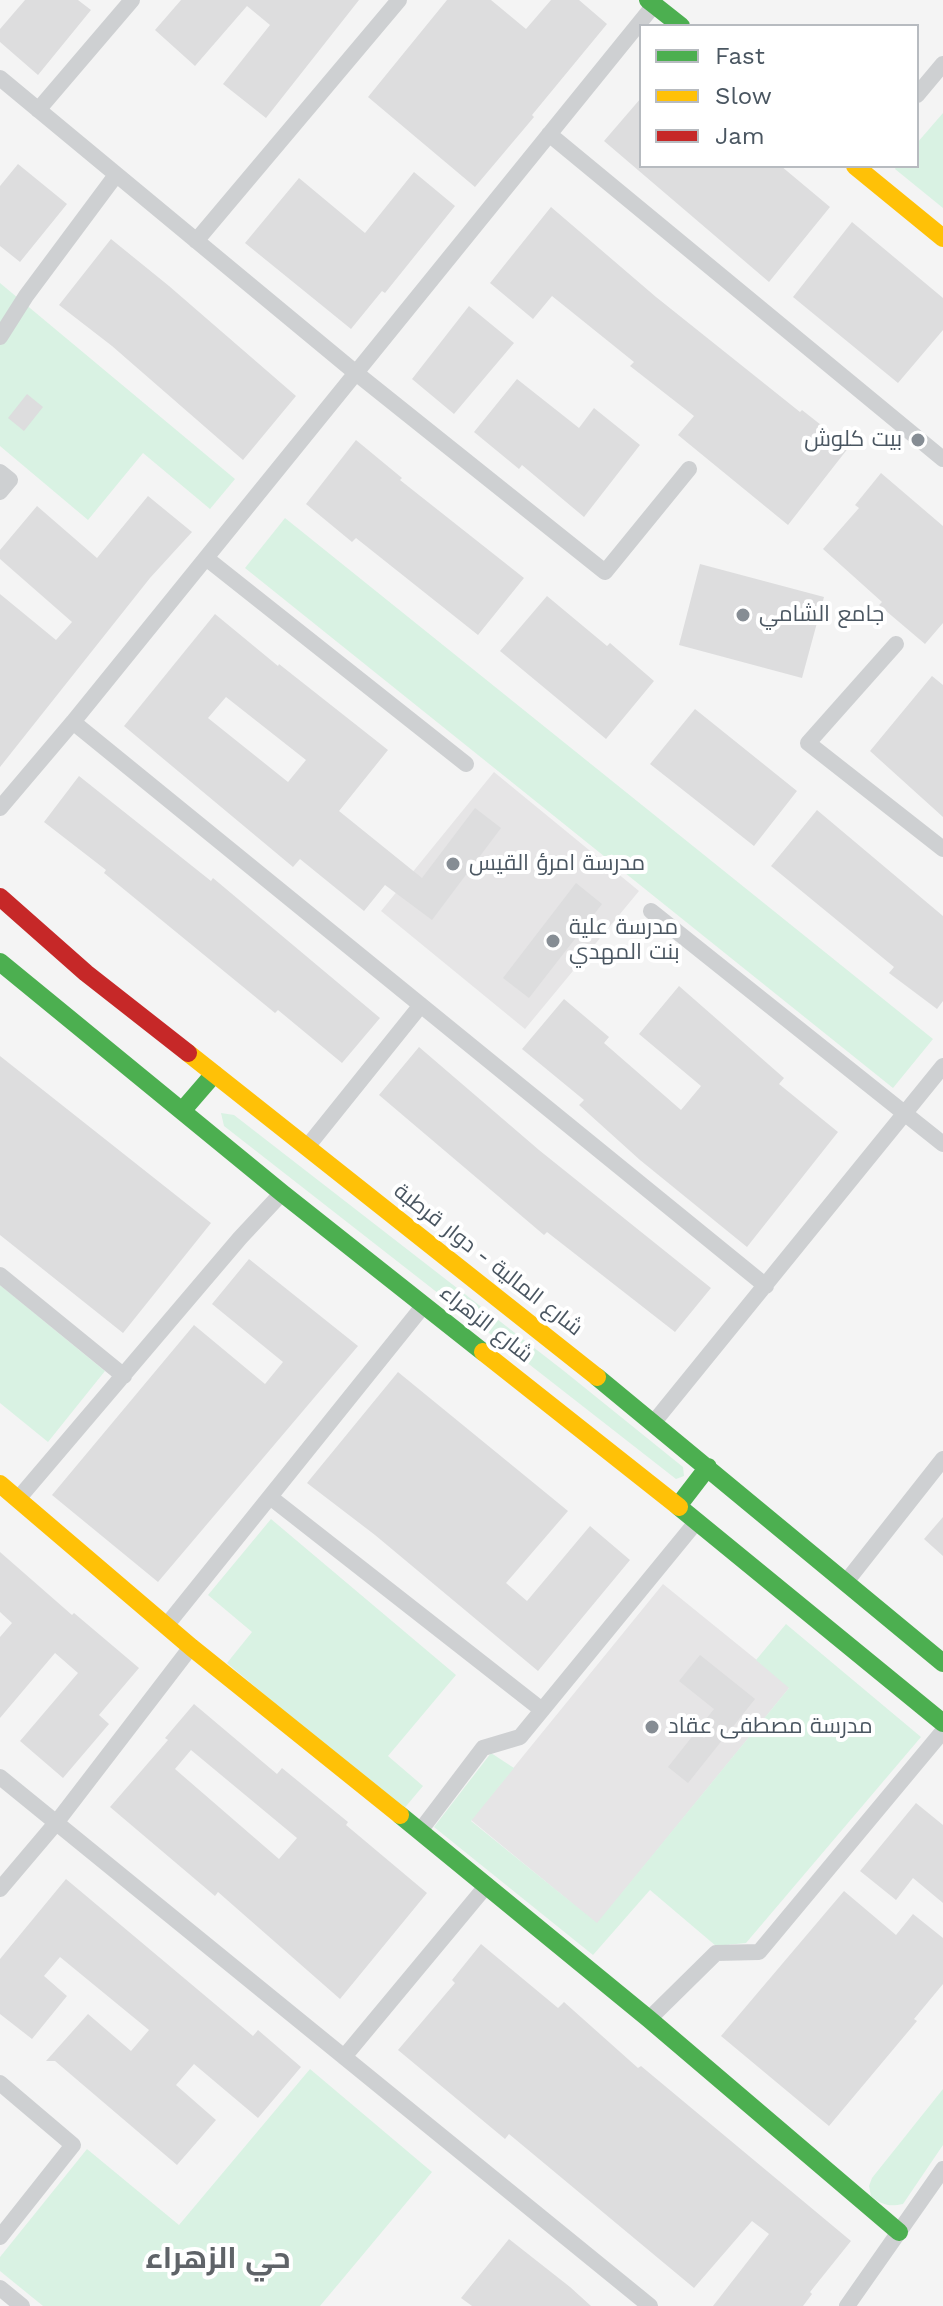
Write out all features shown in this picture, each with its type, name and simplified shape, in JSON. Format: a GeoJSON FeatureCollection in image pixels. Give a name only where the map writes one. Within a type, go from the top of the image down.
{"type":"FeatureCollection","features":[{"type":"Feature","properties":{"kind":"main road"},"geometry":{"type":"LineString","coordinates":[[651,2],[678,24]]}},
{"type":"Feature","properties":{"kind":"main road"},"geometry":{"type":"LineString","coordinates":[[858,168],[943,238]]}},
{"type":"Feature","properties":{"kind":"main road","name":"شارع المالية - دوار قرطبة"},"geometry":{"type":"LineString","coordinates":[[0,897],[86,973],[654,1422],[943,1663]]}},
{"type":"Feature","properties":{"kind":"main road","name":"شارع الزهراء"},"geometry":{"type":"LineString","coordinates":[[2,967],[697,1521],[943,1723]]}},
{"type":"Feature","properties":{"kind":"main road"},"geometry":{"type":"LineString","coordinates":[[182,1111],[214,1074]]}},
{"type":"Feature","properties":{"kind":"main road"},"geometry":{"type":"LineString","coordinates":[[678,1506],[708,1467]]}},
{"type":"Feature","properties":{"kind":"main road"},"geometry":{"type":"LineString","coordinates":[[0,1484],[191,1647],[649,2019],[899,2232]]}},
{"type":"Feature","properties":{"kind":"street"},"geometry":{"type":"LineString","coordinates":[[38,110],[132,0]]}},
{"type":"Feature","properties":{"kind":"street"},"geometry":{"type":"LineString","coordinates":[[196,241],[399,0]]}},
{"type":"Feature","properties":{"kind":"street"},"geometry":{"type":"LineString","coordinates":[[0,808],[356,373],[651,2]]}},
{"type":"Feature","properties":{"kind":"street"},"geometry":{"type":"LineString","coordinates":[[919,93],[943,64]]}},
{"type":"Feature","properties":{"kind":"street"},"geometry":{"type":"LineString","coordinates":[[0,78],[356,373],[605,572],[689,469]]}},
{"type":"Feature","properties":{"kind":"street"},"geometry":{"type":"LineString","coordinates":[[549,134],[943,459]]}},
{"type":"Feature","properties":{"kind":"street"},"geometry":{"type":"LineString","coordinates":[[0,337],[26,296],[116,175]]}},
{"type":"Feature","properties":{"kind":"street"},"geometry":{"type":"LineString","coordinates":[[0,472],[10,480],[0,492]]}},
{"type":"Feature","properties":{"kind":"street"},"geometry":{"type":"LineString","coordinates":[[206,558],[466,764]]}},
{"type":"Feature","properties":{"kind":"street"},"geometry":{"type":"LineString","coordinates":[[896,644],[808,743],[943,849]]}},
{"type":"Feature","properties":{"kind":"street"},"geometry":{"type":"LineString","coordinates":[[73,722],[766,1286]]}},
{"type":"Feature","properties":{"kind":"street"},"geometry":{"type":"LineString","coordinates":[[651,911],[943,1144]]}},
{"type":"Feature","properties":{"kind":"street"},"geometry":{"type":"LineString","coordinates":[[307,1147],[421,1005]]}},
{"type":"Feature","properties":{"kind":"street"},"geometry":{"type":"LineString","coordinates":[[654,1422],[943,1066]]}},
{"type":"Feature","properties":{"kind":"street"},"geometry":{"type":"LineString","coordinates":[[18,1499],[282,1193]]}},
{"type":"Feature","properties":{"kind":"street"},"geometry":{"type":"LineString","coordinates":[[0,1275],[124,1376]]}},
{"type":"Feature","properties":{"kind":"street"},"geometry":{"type":"LineString","coordinates":[[166,1626],[424,1305]]}},
{"type":"Feature","properties":{"kind":"street"},"geometry":{"type":"LineString","coordinates":[[846,1582],[943,1459]]}},
{"type":"Feature","properties":{"kind":"street"},"geometry":{"type":"LineString","coordinates":[[270,1497],[542,1710]]}},
{"type":"Feature","properties":{"kind":"street"},"geometry":{"type":"LineString","coordinates":[[420,1831],[483,1748],[520,1737],[697,1521]]}},
{"type":"Feature","properties":{"kind":"street"},"geometry":{"type":"LineString","coordinates":[[0,1889],[56,1823],[191,1647]]}},
{"type":"Feature","properties":{"kind":"street"},"geometry":{"type":"LineString","coordinates":[[649,2019],[716,1953],[759,1952],[943,1731]]}},
{"type":"Feature","properties":{"kind":"street"},"geometry":{"type":"LineString","coordinates":[[0,1777],[650,2306]]}},
{"type":"Feature","properties":{"kind":"street"},"geometry":{"type":"LineString","coordinates":[[344,2057],[487,1885]]}},
{"type":"Feature","properties":{"kind":"street"},"geometry":{"type":"LineString","coordinates":[[0,2083],[73,2145],[0,2237]]}},
{"type":"Feature","properties":{"kind":"street"},"geometry":{"type":"LineString","coordinates":[[847,2306],[943,2169]]}},
{"type":"Feature","properties":{"kind":"street"},"geometry":{"type":"LineString","coordinates":[[0,2288],[22,2306]]}},
{"type":"Feature","properties":{"kind":"shaded area"},"geometry":{"type":"Polygon","coordinates":[[[494,772],[639,891],[525,1029],[381,911],[494,772]]]}},
{"type":"Feature","properties":{"kind":"shaded area","name":"مدرسة مصطفى عقاد"},"geometry":{"type":"Polygon","coordinates":[[[663,1584],[790,1687],[597,1924],[471,1820],[663,1584]]]}},
{"type":"Feature","properties":{"kind":"green space"},"geometry":{"type":"Polygon","coordinates":[[[943,113],[943,208],[895,169],[919,168],[919,141],[943,113]]]}},
{"type":"Feature","properties":{"kind":"green space"},"geometry":{"type":"Polygon","coordinates":[[[0,283],[235,479],[210,509],[143,453],[88,520],[0,446],[0,283]]]}},
{"type":"Feature","properties":{"kind":"green space"},"geometry":{"type":"Polygon","coordinates":[[[285,518],[933,1039],[893,1088],[245,568],[285,518]]]}},
{"type":"Feature","properties":{"kind":"green space"},"geometry":{"type":"Polygon","coordinates":[[[221,1113],[234,1115],[564,1371],[683,1467],[684,1476],[676,1479],[224,1126],[221,1113]]]}},
{"type":"Feature","properties":{"kind":"green space"},"geometry":{"type":"Polygon","coordinates":[[[0,1285],[105,1371],[48,1442],[0,1403],[0,1285]]]}},
{"type":"Feature","properties":{"kind":"green space"},"geometry":{"type":"Polygon","coordinates":[[[271,1519],[456,1675],[388,1756],[423,1786],[402,1811],[227,1663],[252,1632],[208,1595],[271,1519]]]}},
{"type":"Feature","properties":{"kind":"green space"},"geometry":{"type":"Polygon","coordinates":[[[786,1624],[921,1737],[746,1943],[716,1946],[650,1890],[593,1955],[434,1827],[491,1753],[514,1768],[471,1821],[597,1923],[789,1688],[756,1660],[786,1624]]]}},
{"type":"Feature","properties":{"kind":"green space"},"geometry":{"type":"Polygon","coordinates":[[[310,2069],[432,2172],[320,2306],[43,2306],[0,2271],[0,2257],[87,2149],[179,2225],[310,2069]]]}},
{"type":"Feature","properties":{"kind":"green space"},"geometry":{"type":"Polygon","coordinates":[[[943,2089],[943,2145],[903,2204],[890,2205],[879,2201],[871,2196],[869,2186],[872,2178],[943,2089]]]}},
{"type":"Feature","properties":{"kind":"building"},"geometry":{"type":"Polygon","coordinates":[[[25,0],[78,0],[91,10],[38,75],[0,42],[0,29],[25,0]]]}},
{"type":"Feature","properties":{"kind":"building"},"geometry":{"type":"Polygon","coordinates":[[[181,0],[359,0],[266,118],[223,84],[270,25],[247,6],[195,66],[155,30],[181,0]]]}},
{"type":"Feature","properties":{"kind":"building"},"geometry":{"type":"Polygon","coordinates":[[[447,0],[491,0],[526,29],[551,0],[579,0],[607,24],[475,187],[368,97],[447,0]]]}},
{"type":"Feature","properties":{"kind":"building"},"geometry":{"type":"Polygon","coordinates":[[[639,100],[639,168],[783,168],[830,207],[769,282],[604,141],[639,100]]]}},
{"type":"Feature","properties":{"kind":"building"},"geometry":{"type":"Polygon","coordinates":[[[18,164],[67,204],[20,262],[0,246],[0,186],[18,164]]]}},
{"type":"Feature","properties":{"kind":"building"},"geometry":{"type":"Polygon","coordinates":[[[414,172],[455,206],[385,293],[382,291],[351,329],[245,243],[299,178],[365,233],[414,172]]]}},
{"type":"Feature","properties":{"kind":"building"},"geometry":{"type":"Polygon","coordinates":[[[551,207],[656,297],[800,412],[802,410],[849,447],[788,525],[678,435],[694,416],[630,366],[634,362],[552,296],[533,319],[490,283],[551,207]]]}},
{"type":"Feature","properties":{"kind":"building"},"geometry":{"type":"Polygon","coordinates":[[[852,222],[943,298],[943,330],[898,383],[793,297],[852,222]]]}},
{"type":"Feature","properties":{"kind":"building"},"geometry":{"type":"Polygon","coordinates":[[[111,239],[296,396],[243,460],[112,346],[59,305],[111,239]]]}},
{"type":"Feature","properties":{"kind":"building"},"geometry":{"type":"Polygon","coordinates":[[[469,306],[514,343],[454,414],[412,379],[469,306]]]}},
{"type":"Feature","properties":{"kind":"building"},"geometry":{"type":"Polygon","coordinates":[[[517,379],[579,428],[594,408],[640,445],[584,517],[522,465],[519,469],[474,432],[517,379]]]}},
{"type":"Feature","properties":{"kind":"building"},"geometry":{"type":"Polygon","coordinates":[[[27,394],[43,407],[24,431],[8,418],[27,394]]]}},
{"type":"Feature","properties":{"kind":"building"},"geometry":{"type":"Polygon","coordinates":[[[356,440],[402,478],[400,480],[524,578],[478,635],[356,538],[352,542],[306,504],[356,440]]]}},
{"type":"Feature","properties":{"kind":"building"},"geometry":{"type":"Polygon","coordinates":[[[881,473],[943,526],[943,623],[925,644],[879,605],[882,602],[823,549],[859,508],[855,505],[881,473]]]}},
{"type":"Feature","properties":{"kind":"building"},"geometry":{"type":"Polygon","coordinates":[[[148,496],[192,532],[150,578],[0,767],[0,594],[56,640],[72,622],[0,559],[0,550],[37,506],[97,558],[148,496]]]}},
{"type":"Feature","properties":{"kind":"building"},"geometry":{"type":"Polygon","coordinates":[[[700,564],[824,597],[802,678],[679,645],[700,564]]]}},
{"type":"Feature","properties":{"kind":"building"},"geometry":{"type":"Polygon","coordinates":[[[547,596],[654,681],[606,739],[500,651],[547,596]]]}},
{"type":"Feature","properties":{"kind":"building"},"geometry":{"type":"Polygon","coordinates":[[[215,614],[388,750],[339,811],[422,878],[475,808],[501,828],[432,920],[385,885],[364,911],[300,859],[293,867],[124,726],[215,614]],[[226,697],[208,718],[288,782],[306,760],[226,697]]]}},
{"type":"Feature","properties":{"kind":"building"},"geometry":{"type":"Polygon","coordinates":[[[932,676],[943,685],[943,817],[870,751],[932,676]]]}},
{"type":"Feature","properties":{"kind":"building"},"geometry":{"type":"Polygon","coordinates":[[[695,709],[797,791],[754,846],[650,764],[695,709]]]}},
{"type":"Feature","properties":{"kind":"building"},"geometry":{"type":"Polygon","coordinates":[[[79,776],[211,881],[213,878],[380,1018],[342,1063],[278,1010],[275,1013],[104,873],[106,870],[44,822],[79,776]]]}},
{"type":"Feature","properties":{"kind":"building"},"geometry":{"type":"Polygon","coordinates":[[[817,810],[943,916],[943,1001],[937,1009],[889,973],[894,967],[771,866],[817,810]]]}},
{"type":"Feature","properties":{"kind":"building","name":"مدرسة علية بنت المهدي"},"geometry":{"type":"Polygon","coordinates":[[[576,883],[602,904],[529,998],[503,978],[576,883]]]}},
{"type":"Feature","properties":{"kind":"building"},"geometry":{"type":"Polygon","coordinates":[[[679,986],[784,1078],[779,1084],[838,1132],[747,1247],[640,1160],[579,1105],[584,1100],[522,1049],[564,999],[609,1037],[604,1043],[681,1110],[701,1086],[639,1034],[679,986]]]}},
{"type":"Feature","properties":{"kind":"building"},"geometry":{"type":"Polygon","coordinates":[[[419,1047],[539,1150],[711,1288],[675,1332],[547,1232],[544,1235],[379,1095],[419,1047]]]}},
{"type":"Feature","properties":{"kind":"building"},"geometry":{"type":"Polygon","coordinates":[[[0,1056],[211,1223],[123,1333],[0,1235],[0,1056]]]}},
{"type":"Feature","properties":{"kind":"building"},"geometry":{"type":"Polygon","coordinates":[[[249,1259],[358,1346],[158,1582],[52,1495],[194,1325],[265,1384],[283,1362],[212,1304],[249,1259]]]}},
{"type":"Feature","properties":{"kind":"building"},"geometry":{"type":"Polygon","coordinates":[[[398,1372],[568,1511],[506,1583],[527,1601],[590,1526],[630,1560],[538,1671],[375,1535],[307,1483],[398,1372]]]}},
{"type":"Feature","properties":{"kind":"building"},"geometry":{"type":"Polygon","coordinates":[[[943,1517],[943,1556],[924,1539],[943,1517]]]}},
{"type":"Feature","properties":{"kind":"building"},"geometry":{"type":"Polygon","coordinates":[[[0,1552],[139,1668],[99,1715],[109,1724],[63,1778],[20,1741],[78,1673],[55,1653],[0,1718],[0,1637],[12,1623],[0,1612],[0,1552]]]}},
{"type":"Feature","properties":{"kind":"building"},"geometry":{"type":"Polygon","coordinates":[[[700,1655],[755,1699],[688,1783],[668,1767],[714,1709],[679,1681],[700,1655]]]}},
{"type":"Feature","properties":{"kind":"building"},"geometry":{"type":"Polygon","coordinates":[[[194,1704],[277,1774],[282,1768],[427,1893],[340,1999],[218,1892],[215,1896],[110,1807],[168,1740],[165,1738],[194,1704]],[[191,1750],[175,1769],[279,1859],[297,1838],[191,1750]]]}},
{"type":"Feature","properties":{"kind":"building"},"geometry":{"type":"Polygon","coordinates":[[[916,1803],[943,1825],[943,1903],[913,1878],[896,1900],[860,1871],[916,1803]]]}},
{"type":"Feature","properties":{"kind":"building"},"geometry":{"type":"Polygon","coordinates":[[[66,1879],[253,2036],[258,2030],[301,2067],[258,2118],[194,2064],[176,2085],[216,2120],[177,2165],[55,2061],[46,2061],[88,2014],[131,2051],[149,2030],[60,1957],[44,1976],[67,1996],[32,2039],[0,2014],[0,1959],[66,1879]]]}},
{"type":"Feature","properties":{"kind":"building"},"geometry":{"type":"Polygon","coordinates":[[[844,1891],[896,1935],[913,1914],[943,1938],[943,1984],[914,2019],[917,2021],[829,2126],[721,2036],[844,1891]]]}},
{"type":"Feature","properties":{"kind":"building"},"geometry":{"type":"Polygon","coordinates":[[[481,1944],[558,2008],[564,2002],[638,2068],[641,2066],[851,2241],[810,2292],[812,2294],[803,2306],[713,2306],[769,2234],[752,2221],[694,2288],[509,2134],[505,2139],[398,2050],[455,1983],[452,1980],[481,1944]]]}},
{"type":"Feature","properties":{"kind":"building"},"geometry":{"type":"Polygon","coordinates":[[[509,2239],[591,2306],[472,2306],[461,2298],[509,2239]]]}},
{"type":"Feature","properties":{"kind":"traffic: fast"},"geometry":{"type":"LineString","coordinates":[[648,0],[678,24]]}},
{"type":"Feature","properties":{"kind":"traffic: fast"},"geometry":{"type":"LineString","coordinates":[[0,962],[282,1193],[483,1352]]}},
{"type":"Feature","properties":{"kind":"traffic: fast"},"geometry":{"type":"LineString","coordinates":[[182,1111],[214,1074]]}},
{"type":"Feature","properties":{"kind":"traffic: fast"},"geometry":{"type":"LineString","coordinates":[[597,1377],[943,1663]]}},
{"type":"Feature","properties":{"kind":"traffic: fast"},"geometry":{"type":"LineString","coordinates":[[678,1506],[708,1467]]}},
{"type":"Feature","properties":{"kind":"traffic: fast"},"geometry":{"type":"LineString","coordinates":[[679,1507],[943,1723]]}},
{"type":"Feature","properties":{"kind":"traffic: fast"},"geometry":{"type":"LineString","coordinates":[[400,1815],[649,2019],[899,2232]]}},
{"type":"Feature","properties":{"kind":"traffic: slow"},"geometry":{"type":"LineString","coordinates":[[857,168],[943,238]]}},
{"type":"Feature","properties":{"kind":"traffic: slow"},"geometry":{"type":"LineString","coordinates":[[188,1053],[597,1377]]}},
{"type":"Feature","properties":{"kind":"traffic: slow"},"geometry":{"type":"LineString","coordinates":[[483,1352],[679,1507]]}},
{"type":"Feature","properties":{"kind":"traffic: slow"},"geometry":{"type":"LineString","coordinates":[[0,1484],[191,1647],[400,1815]]}},
{"type":"Feature","properties":{"kind":"traffic: jam"},"geometry":{"type":"LineString","coordinates":[[0,897],[86,973],[188,1053]]}},
{"type":"Feature","properties":{"kind":"place","name":"بيت كلوش"},"geometry":{"type":"Point","coordinates":[918,440]}},
{"type":"Feature","properties":{"kind":"place","name":"جامع الشامي"},"geometry":{"type":"Point","coordinates":[743,615]}},
{"type":"Feature","properties":{"kind":"place","name":"مدرسة امرؤ القيس"},"geometry":{"type":"Point","coordinates":[453,864]}},
{"type":"Feature","properties":{"kind":"place","name":"مدرسة علية بنت المهدي"},"geometry":{"type":"Point","coordinates":[553,941]}},
{"type":"Feature","properties":{"kind":"place","name":"مدرسة مصطفى عقاد"},"geometry":{"type":"Point","coordinates":[652,1727]}},
{"type":"Feature","properties":{"kind":"district","name":"حي الزهراء"},"geometry":{"type":"Point","coordinates":[218,2259]}}]}
